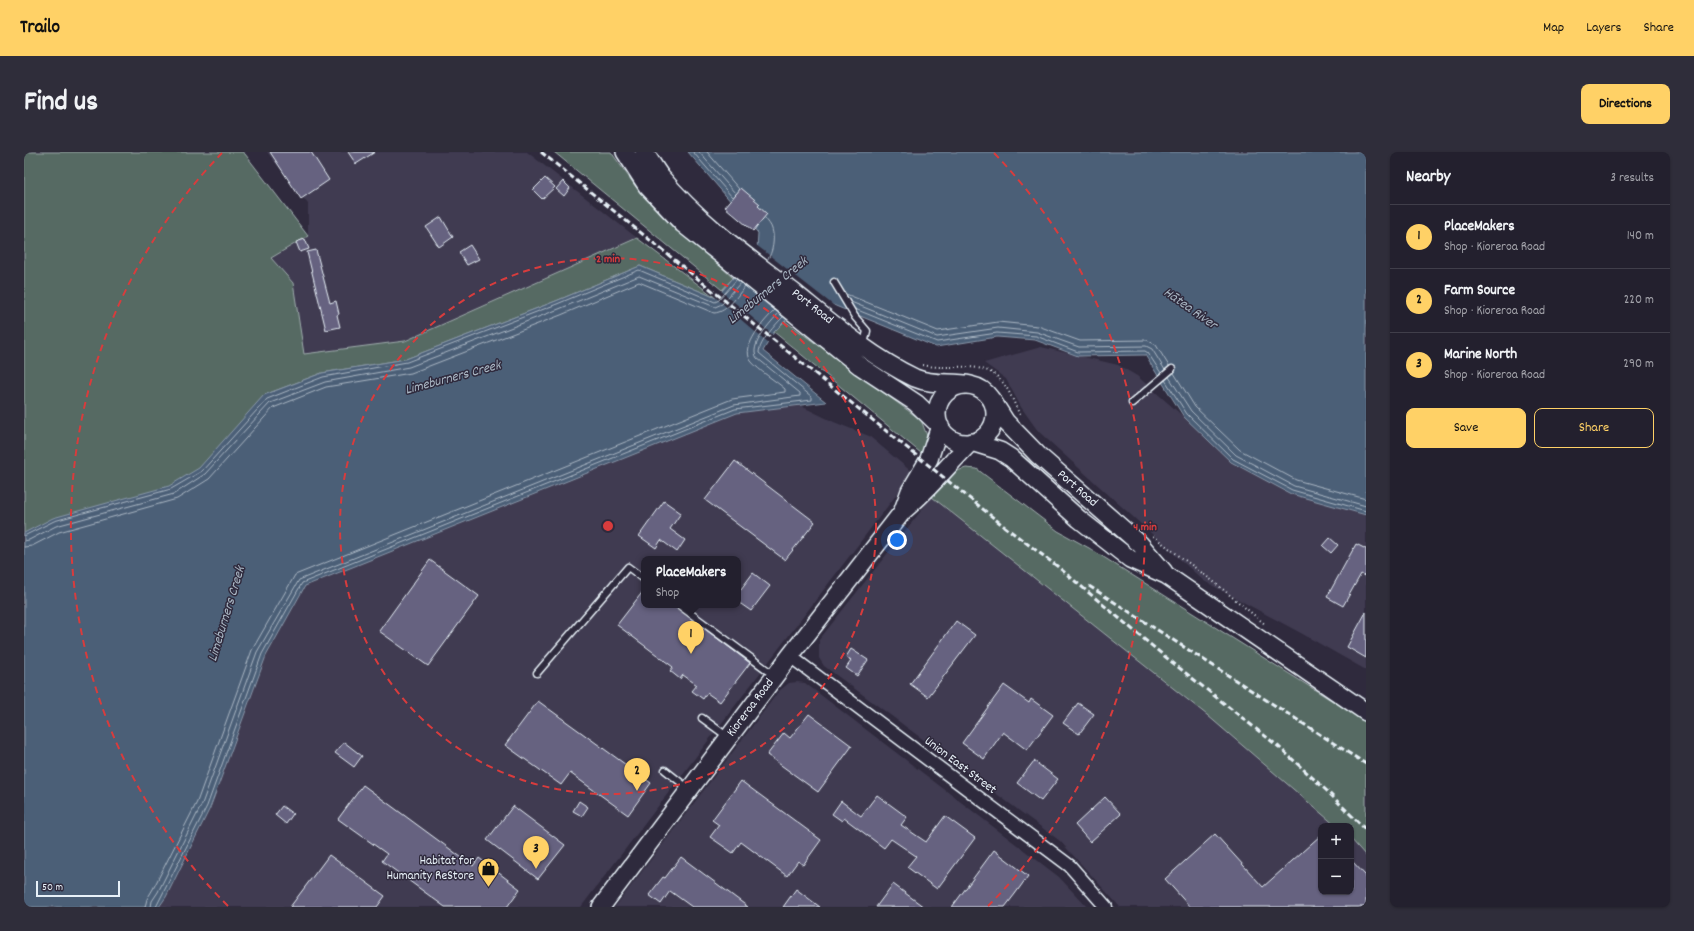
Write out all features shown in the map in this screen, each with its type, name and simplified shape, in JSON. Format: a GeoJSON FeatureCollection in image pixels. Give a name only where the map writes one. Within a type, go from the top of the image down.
{"type":"FeatureCollection","features":[{"type":"Feature","properties":{"kind":"main road","name":"Port Road"},"geometry":{"type":"LineString","coordinates":[[625,152],[647,186],[683,224],[713,239],[831,333],[860,366],[916,403],[940,426],[945,434],[953,439],[962,442],[971,442],[1000,452],[1011,458],[1079,519],[1130,559],[1166,575],[1366,712]]}},
{"type":"Feature","properties":{"kind":"main road","name":"Port Road"},"geometry":{"type":"LineString","coordinates":[[644,152],[661,176],[693,211],[713,239]]}},
{"type":"Feature","properties":{"kind":"main road","name":"Port Road"},"geometry":{"type":"LineString","coordinates":[[831,333],[864,346],[892,365],[916,378],[938,384],[960,383],[971,385],[980,388],[987,393],[1006,422],[1033,450],[1140,544],[1166,575]]}},
{"type":"Feature","properties":{"kind":"main road"},"geometry":{"type":"LineString","coordinates":[[940,426],[937,417],[938,408],[946,393],[962,385],[971,385]]}},
{"type":"Feature","properties":{"kind":"main road"},"geometry":{"type":"LineString","coordinates":[[971,442],[980,440],[987,434],[992,426],[995,418],[995,409],[992,400]]}},
{"type":"Feature","properties":{"kind":"main road","name":"Kioreroa Road"},"geometry":{"type":"LineString","coordinates":[[903,511],[910,491],[929,459],[940,426]]}},
{"type":"Feature","properties":{"kind":"main road","name":"Kioreroa Road"},"geometry":{"type":"LineString","coordinates":[[601,907],[790,656],[903,511],[921,496],[949,463],[971,442]]}},
{"type":"Feature","properties":{"kind":"street","name":"Union East Street"},"geometry":{"type":"LineString","coordinates":[[790,656],[1070,866],[1106,907]]}},
{"type":"Feature","properties":{"kind":"lane"},"geometry":{"type":"LineString","coordinates":[[834,282],[855,317],[867,331],[864,346]]}},
{"type":"Feature","properties":{"kind":"lane"},"geometry":{"type":"LineString","coordinates":[[1132,402],[1172,369]]}},
{"type":"Feature","properties":{"kind":"lane"},"geometry":{"type":"LineString","coordinates":[[537,673],[628,567],[641,577]]}},
{"type":"Feature","properties":{"kind":"lane"},"geometry":{"type":"LineString","coordinates":[[683,608],[775,676]]}},
{"type":"Feature","properties":{"kind":"lane"},"geometry":{"type":"LineString","coordinates":[[702,718],[729,738]]}},
{"type":"Feature","properties":{"kind":"lane"},"geometry":{"type":"LineString","coordinates":[[665,770],[690,790]]}},
{"type":"Feature","properties":{"kind":"shaded area"},"geometry":{"type":"Polygon","coordinates":[[[267,152],[527,152],[637,238],[405,341],[303,354],[293,283],[271,258],[308,236],[308,204],[267,152]]]}},
{"type":"Feature","properties":{"kind":"shaded area"},"geometry":{"type":"Polygon","coordinates":[[[1041,347],[1118,365],[1137,376],[1184,417],[1231,462],[1291,494],[1366,515],[1366,670],[1204,581],[1038,431],[1021,407],[1006,379],[984,363],[1041,347]]]}},
{"type":"Feature","properties":{"kind":"shaded area"},"geometry":{"type":"Polygon","coordinates":[[[799,405],[834,422],[869,436],[913,473],[581,907],[159,907],[166,897],[210,808],[266,656],[305,586],[737,413],[799,405]]]}},
{"type":"Feature","properties":{"kind":"shaded area"},"geometry":{"type":"Polygon","coordinates":[[[932,497],[1207,715],[1333,823],[1318,823],[1318,895],[1354,895],[1354,842],[1366,856],[1366,907],[1120,907],[1060,841],[824,666],[819,658],[819,640],[932,497]]]}},
{"type":"Feature","properties":{"kind":"shaded area"},"geometry":{"type":"Polygon","coordinates":[[[789,683],[805,683],[1059,877],[1087,907],[615,907],[779,691],[789,683]]]}},
{"type":"Feature","properties":{"kind":"green space"},"geometry":{"type":"Polygon","coordinates":[[[24,152],[242,152],[245,154],[308,236],[271,258],[293,283],[304,354],[405,341],[637,238],[716,298],[640,266],[556,301],[406,359],[322,373],[264,395],[24,850],[24,152]]]}},
{"type":"Feature","properties":{"kind":"green space"},"geometry":{"type":"Polygon","coordinates":[[[554,152],[611,152],[636,187],[733,278],[722,290],[554,152]]]}},
{"type":"Feature","properties":{"kind":"green space"},"geometry":{"type":"Polygon","coordinates":[[[785,321],[921,420],[929,441],[927,458],[774,332],[785,321]]]}},
{"type":"Feature","properties":{"kind":"green space"},"geometry":{"type":"Polygon","coordinates":[[[966,468],[977,469],[1058,531],[1089,548],[1366,722],[1366,856],[1354,842],[1354,823],[1333,823],[1207,715],[932,497],[954,472],[966,468]]]}},
{"type":"Feature","properties":{"kind":"water"},"geometry":{"type":"Polygon","coordinates":[[[688,152],[1366,152],[1366,515],[1291,494],[1231,462],[1184,417],[1145,355],[1078,356],[1035,340],[997,337],[936,347],[816,298],[785,321],[774,332],[763,351],[826,402],[737,413],[305,586],[266,656],[210,808],[166,897],[159,907],[24,907],[24,533],[53,518],[169,486],[199,468],[264,395],[322,373],[406,359],[556,301],[640,266],[716,298],[757,250],[758,233],[688,152]]]}},
{"type":"Feature","properties":{"kind":"pier"},"geometry":{"type":"Polygon","coordinates":[[[755,244],[837,308],[816,300],[789,320],[732,275],[755,249],[755,244]]]}},
{"type":"Feature","properties":{"kind":"pier"},"geometry":{"type":"Polygon","coordinates":[[[720,290],[774,336],[769,344],[714,296],[720,290]]]}},
{"type":"Feature","properties":{"kind":"building"},"geometry":{"type":"Polygon","coordinates":[[[270,152],[311,152],[329,180],[301,199],[270,152]]]}},
{"type":"Feature","properties":{"kind":"building"},"geometry":{"type":"Polygon","coordinates":[[[348,152],[375,152],[356,164],[348,152]]]}},
{"type":"Feature","properties":{"kind":"building"},"geometry":{"type":"Polygon","coordinates":[[[545,178],[555,187],[542,199],[533,190],[545,178]]]}},
{"type":"Feature","properties":{"kind":"building"},"geometry":{"type":"Polygon","coordinates":[[[563,181],[570,188],[564,196],[556,189],[563,181]]]}},
{"type":"Feature","properties":{"kind":"building"},"geometry":{"type":"Polygon","coordinates":[[[741,188],[760,204],[758,206],[767,214],[753,231],[725,207],[741,188]]]}},
{"type":"Feature","properties":{"kind":"building"},"geometry":{"type":"Polygon","coordinates":[[[441,217],[453,237],[439,247],[426,227],[441,217]]]}},
{"type":"Feature","properties":{"kind":"building"},"geometry":{"type":"Polygon","coordinates":[[[305,239],[309,249],[300,252],[296,242],[305,239]]]}},
{"type":"Feature","properties":{"kind":"building"},"geometry":{"type":"Polygon","coordinates":[[[470,245],[479,259],[467,265],[459,252],[470,245]]]}},
{"type":"Feature","properties":{"kind":"building"},"geometry":{"type":"Polygon","coordinates":[[[316,250],[330,303],[336,301],[340,327],[326,330],[307,252],[316,250]]]}},
{"type":"Feature","properties":{"kind":"building"},"geometry":{"type":"Polygon","coordinates":[[[735,461],[815,522],[785,560],[705,500],[735,461]]]}},
{"type":"Feature","properties":{"kind":"building"},"geometry":{"type":"Polygon","coordinates":[[[664,501],[681,513],[670,529],[685,540],[677,552],[661,540],[656,548],[639,536],[664,501]]]}},
{"type":"Feature","properties":{"kind":"building"},"geometry":{"type":"Polygon","coordinates":[[[1330,538],[1338,545],[1331,553],[1323,546],[1330,538]]]}},
{"type":"Feature","properties":{"kind":"building"},"geometry":{"type":"Polygon","coordinates":[[[1356,544],[1366,549],[1366,577],[1361,574],[1343,606],[1327,597],[1356,544]]]}},
{"type":"Feature","properties":{"kind":"building"},"geometry":{"type":"Polygon","coordinates":[[[430,560],[479,596],[428,666],[379,631],[430,560]]]}},
{"type":"Feature","properties":{"kind":"building"},"geometry":{"type":"Polygon","coordinates":[[[753,573],[770,586],[751,611],[741,604],[741,589],[753,573]]]}},
{"type":"Feature","properties":{"kind":"building"},"geometry":{"type":"Polygon","coordinates":[[[641,594],[641,608],[677,608],[750,663],[720,702],[707,693],[703,699],[692,691],[697,685],[683,675],[680,679],[670,671],[673,667],[617,625],[641,594]]]}},
{"type":"Feature","properties":{"kind":"building"},"geometry":{"type":"Polygon","coordinates":[[[1366,612],[1366,658],[1347,647],[1366,612]]]}},
{"type":"Feature","properties":{"kind":"building"},"geometry":{"type":"Polygon","coordinates":[[[956,621],[975,635],[928,697],[910,684],[956,621]]]}},
{"type":"Feature","properties":{"kind":"building"},"geometry":{"type":"Polygon","coordinates":[[[851,649],[868,660],[857,676],[846,668],[851,661],[846,657],[851,649]]]}},
{"type":"Feature","properties":{"kind":"building"},"geometry":{"type":"Polygon","coordinates":[[[1004,685],[1029,703],[1031,699],[1053,715],[1027,750],[1003,732],[984,759],[962,743],[1004,685]]]}},
{"type":"Feature","properties":{"kind":"building"},"geometry":{"type":"Polygon","coordinates":[[[538,701],[651,783],[628,815],[570,773],[561,785],[505,745],[538,701]]]}},
{"type":"Feature","properties":{"kind":"building"},"geometry":{"type":"Polygon","coordinates":[[[1078,703],[1094,714],[1079,734],[1063,723],[1078,703]]]}},
{"type":"Feature","properties":{"kind":"building"},"geometry":{"type":"Polygon","coordinates":[[[809,714],[852,746],[818,792],[767,755],[784,733],[790,738],[809,714]]]}},
{"type":"Feature","properties":{"kind":"building"},"geometry":{"type":"Polygon","coordinates":[[[344,742],[362,756],[354,767],[335,753],[344,742]]]}},
{"type":"Feature","properties":{"kind":"building"},"geometry":{"type":"Polygon","coordinates":[[[1034,761],[1058,779],[1041,801],[1017,783],[1034,761]]]}},
{"type":"Feature","properties":{"kind":"building"},"geometry":{"type":"Polygon","coordinates":[[[741,781],[821,840],[803,865],[798,861],[787,876],[741,842],[733,853],[710,837],[719,825],[712,820],[741,781]]]}},
{"type":"Feature","properties":{"kind":"building"},"geometry":{"type":"Polygon","coordinates":[[[363,785],[473,866],[479,858],[520,889],[507,907],[445,907],[382,861],[387,854],[338,819],[363,785]]]}},
{"type":"Feature","properties":{"kind":"building"},"geometry":{"type":"Polygon","coordinates":[[[877,795],[907,817],[901,825],[926,842],[945,816],[975,838],[937,889],[907,867],[916,856],[891,839],[884,848],[844,818],[842,821],[832,814],[841,801],[861,816],[877,795]]]}},
{"type":"Feature","properties":{"kind":"building"},"geometry":{"type":"Polygon","coordinates":[[[1105,797],[1121,814],[1090,842],[1075,825],[1105,797]]]}},
{"type":"Feature","properties":{"kind":"building"},"geometry":{"type":"Polygon","coordinates":[[[579,801],[588,807],[582,816],[573,811],[579,801]]]}},
{"type":"Feature","properties":{"kind":"building"},"geometry":{"type":"Polygon","coordinates":[[[282,806],[293,814],[286,824],[275,815],[282,806]]]}},
{"type":"Feature","properties":{"kind":"building"},"geometry":{"type":"Polygon","coordinates":[[[513,806],[565,845],[538,879],[487,840],[513,806]]]}},
{"type":"Feature","properties":{"kind":"building"},"geometry":{"type":"Polygon","coordinates":[[[1215,834],[1263,887],[1318,838],[1318,895],[1354,895],[1354,863],[1366,876],[1366,907],[1190,907],[1165,879],[1215,834]]]}},
{"type":"Feature","properties":{"kind":"building"},"geometry":{"type":"Polygon","coordinates":[[[994,850],[1028,876],[1015,894],[1005,907],[952,907],[994,850]]]}},
{"type":"Feature","properties":{"kind":"building"},"geometry":{"type":"Polygon","coordinates":[[[329,855],[385,896],[377,907],[290,907],[329,855]]]}},
{"type":"Feature","properties":{"kind":"building"},"geometry":{"type":"Polygon","coordinates":[[[681,857],[748,907],[692,907],[670,891],[661,904],[649,895],[663,877],[665,878],[681,857]]]}},
{"type":"Feature","properties":{"kind":"building"},"geometry":{"type":"Polygon","coordinates":[[[893,884],[924,907],[876,907],[893,884]]]}},
{"type":"Feature","properties":{"kind":"building"},"geometry":{"type":"Polygon","coordinates":[[[796,889],[820,907],[783,907],[796,889]]]}},
{"type":"Feature","properties":{"kind":"railway"},"geometry":{"type":"LineString","coordinates":[[541,152],[1005,527],[1057,566],[1163,655],[1279,747],[1327,791],[1366,830]]}},
{"type":"Feature","properties":{"kind":"railway"},"geometry":{"type":"LineString","coordinates":[[1089,586],[1366,764]]}},
{"type":"Feature","properties":{"kind":"place","name":"PlaceMakers"},"geometry":{"type":"Point","coordinates":[691,654]}},
{"type":"Feature","properties":{"kind":"place","name":"Farm Source"},"geometry":{"type":"Point","coordinates":[637,791]}},
{"type":"Feature","properties":{"kind":"place","name":"Marine North"},"geometry":{"type":"Point","coordinates":[536,869]}},
{"type":"Feature","properties":{"kind":"place","name":"Habitat for Humanity ReStore"},"geometry":{"type":"Point","coordinates":[489,888]}},
{"type":"Feature","properties":{"kind":"water label","name":"Limeburners Creek"},"geometry":{"type":"Point","coordinates":[768,291]}},
{"type":"Feature","properties":{"kind":"water label","name":"Hātea River"},"geometry":{"type":"Point","coordinates":[1190,309]}},
{"type":"Feature","properties":{"kind":"water label","name":"Limeburners Creek"},"geometry":{"type":"Point","coordinates":[453,378]}},
{"type":"Feature","properties":{"kind":"water label","name":"Limeburners Creek"},"geometry":{"type":"Point","coordinates":[227,614]}}]}
